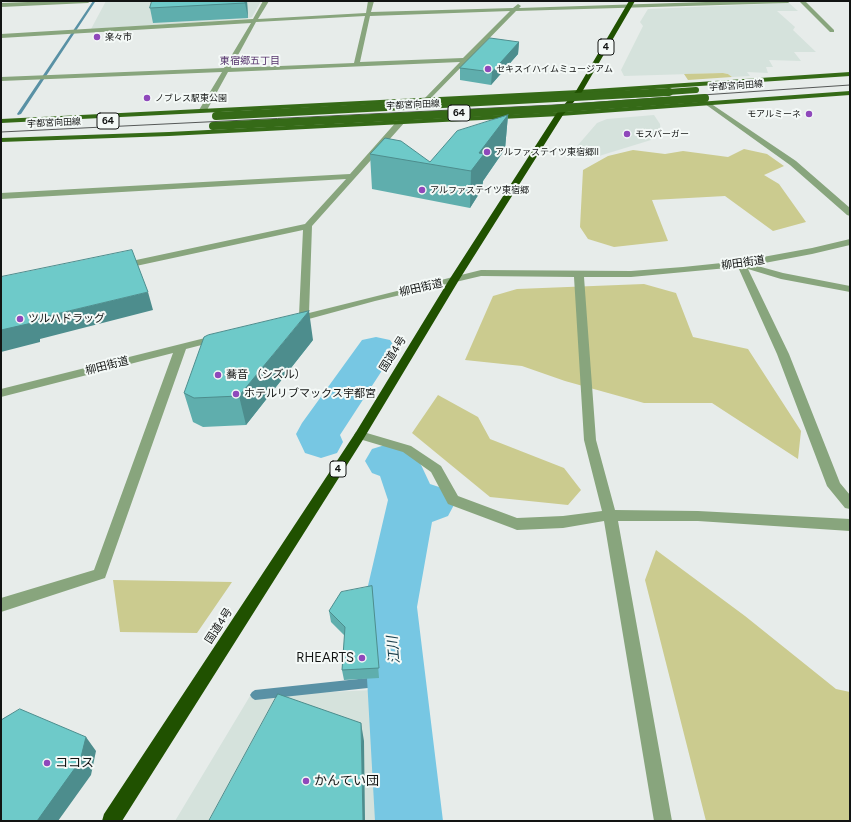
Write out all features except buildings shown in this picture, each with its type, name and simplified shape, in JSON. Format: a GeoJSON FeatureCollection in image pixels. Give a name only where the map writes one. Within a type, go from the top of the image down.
{"type":"FeatureCollection","features":[{"type":"Feature","properties":{"kind":"highway","name":"国道4号"},"geometry":{"type":"LineString","coordinates":[[111,821],[360,435],[454,280],[560,114],[579,92],[632,1]]}},
{"type":"Feature","properties":{"kind":"main road"},"geometry":{"type":"LineString","coordinates":[[1,121],[579,92],[850,74]]}},
{"type":"Feature","properties":{"kind":"main road","name":"宇都宮向田線"},"geometry":{"type":"LineString","coordinates":[[1,126],[522,101],[850,79]]}},
{"type":"Feature","properties":{"kind":"main road","name":"宇都宮向田線"},"geometry":{"type":"LineString","coordinates":[[1,136],[706,101],[850,88]]}},
{"type":"Feature","properties":{"kind":"main road"},"geometry":{"type":"LineString","coordinates":[[1,140],[168,134],[560,114],[706,101],[850,93]]}},
{"type":"Feature","properties":{"kind":"street"},"geometry":{"type":"LineString","coordinates":[[1,5],[88,1]]}},
{"type":"Feature","properties":{"kind":"street"},"geometry":{"type":"LineString","coordinates":[[203,110],[266,1]]}},
{"type":"Feature","properties":{"kind":"street"},"geometry":{"type":"LineString","coordinates":[[357,64],[372,1]]}},
{"type":"Feature","properties":{"kind":"street"},"geometry":{"type":"LineString","coordinates":[[426,100],[523,1]]}},
{"type":"Feature","properties":{"kind":"street"},"geometry":{"type":"LineString","coordinates":[[1,36],[369,14],[788,1]]}},
{"type":"Feature","properties":{"kind":"street"},"geometry":{"type":"LineString","coordinates":[[802,1],[832,31]]}},
{"type":"Feature","properties":{"kind":"street"},"geometry":{"type":"LineString","coordinates":[[1,79],[464,60]]}},
{"type":"Feature","properties":{"kind":"street"},"geometry":{"type":"LineString","coordinates":[[706,101],[793,163],[850,213]]}},
{"type":"Feature","properties":{"kind":"street"},"geometry":{"type":"LineString","coordinates":[[116,267],[308,226],[401,122]]}},
{"type":"Feature","properties":{"kind":"street"},"geometry":{"type":"LineString","coordinates":[[1,196],[353,176]]}},
{"type":"Feature","properties":{"kind":"street"},"geometry":{"type":"LineString","coordinates":[[304,317],[308,226]]}},
{"type":"Feature","properties":{"kind":"street","name":"柳田街道"},"geometry":{"type":"LineString","coordinates":[[281,323],[372,299],[481,273],[579,274],[676,271],[740,264],[812,251],[850,242]]}},
{"type":"Feature","properties":{"kind":"street"},"geometry":{"type":"LineString","coordinates":[[740,264],[781,276],[850,289]]}},
{"type":"Feature","properties":{"kind":"street"},"geometry":{"type":"LineString","coordinates":[[740,264],[783,354],[834,486],[850,504]]}},
{"type":"Feature","properties":{"kind":"street"},"geometry":{"type":"LineString","coordinates":[[579,274],[590,440],[610,514],[663,821]]}},
{"type":"Feature","properties":{"kind":"street","name":"柳田街道"},"geometry":{"type":"LineString","coordinates":[[1,393],[227,336]]}},
{"type":"Feature","properties":{"kind":"street"},"geometry":{"type":"LineString","coordinates":[[1,605],[100,574],[181,347]]}},
{"type":"Feature","properties":{"kind":"street"},"geometry":{"type":"LineString","coordinates":[[360,435],[407,449],[436,469],[454,500],[471,508],[517,524],[563,522],[610,514],[698,516],[850,525]]}},
{"type":"Feature","properties":{"kind":"shaded area"},"geometry":{"type":"Polygon","coordinates":[[[106,1],[261,1],[252,17],[246,19],[91,29],[106,1]]]}},
{"type":"Feature","properties":{"kind":"shaded area"},"geometry":{"type":"Polygon","coordinates":[[[789,3],[798,11],[777,11],[795,27],[793,30],[816,52],[794,52],[801,61],[769,60],[773,67],[766,67],[768,73],[747,72],[750,76],[732,77],[723,73],[624,76],[621,70],[643,26],[640,22],[648,9],[789,3]]]}},
{"type":"Feature","properties":{"kind":"shaded area"},"geometry":{"type":"Polygon","coordinates":[[[654,115],[660,124],[661,133],[651,140],[599,156],[572,152],[597,123],[607,119],[654,115]]]}},
{"type":"Feature","properties":{"kind":"shaded area"},"geometry":{"type":"Polygon","coordinates":[[[372,690],[379,821],[175,821],[250,696],[372,690]]]}},
{"type":"Feature","properties":{"kind":"green space"},"geometry":{"type":"Polygon","coordinates":[[[723,73],[732,77],[688,80],[684,74],[723,73]]]}},
{"type":"Feature","properties":{"kind":"green space"},"geometry":{"type":"Polygon","coordinates":[[[744,149],[767,154],[784,166],[764,175],[779,184],[806,222],[773,231],[725,196],[652,200],[668,241],[614,247],[588,239],[580,227],[583,170],[608,156],[633,150],[665,154],[683,151],[728,157],[744,149]]]}},
{"type":"Feature","properties":{"kind":"green space"},"geometry":{"type":"Polygon","coordinates":[[[644,284],[676,293],[693,337],[748,349],[801,431],[798,459],[712,403],[644,403],[565,381],[522,366],[465,360],[493,296],[517,289],[644,284]]]}},
{"type":"Feature","properties":{"kind":"green space"},"geometry":{"type":"Polygon","coordinates":[[[438,395],[478,417],[490,439],[564,468],[581,490],[568,505],[490,497],[412,433],[438,395]]]}},
{"type":"Feature","properties":{"kind":"green space"},"geometry":{"type":"Polygon","coordinates":[[[656,550],[745,616],[836,689],[850,692],[850,821],[706,821],[645,580],[656,550]]]}},
{"type":"Feature","properties":{"kind":"green space"},"geometry":{"type":"Polygon","coordinates":[[[113,580],[232,582],[197,633],[120,632],[113,580]]]}},
{"type":"Feature","properties":{"kind":"waterway"},"geometry":{"type":"LineString","coordinates":[[19,114],[93,2]]}},
{"type":"Feature","properties":{"kind":"waterway"},"geometry":{"type":"LineString","coordinates":[[321,442],[318,434],[376,349]]}},
{"type":"Feature","properties":{"kind":"waterway"},"geometry":{"type":"LineString","coordinates":[[388,461],[399,464],[412,500]]}},
{"type":"Feature","properties":{"kind":"waterway","name":"江川"},"geometry":{"type":"LineString","coordinates":[[409,821],[390,607],[412,500]]}},
{"type":"Feature","properties":{"kind":"waterway","name":"江川"},"geometry":{"type":"LineString","coordinates":[[412,500],[431,503]]}},
{"type":"Feature","properties":{"kind":"waterway"},"geometry":{"type":"LineString","coordinates":[[255,695],[396,680]]}},
{"type":"Feature","properties":{"kind":"tram line"},"geometry":{"type":"LineString","coordinates":[[1,132],[554,105],[850,85]]}},
{"type":"Feature","properties":{"kind":"place","name":"楽々市"},"geometry":{"type":"Point","coordinates":[97,37]}},
{"type":"Feature","properties":{"kind":"place","name":"セキスイハイムミュージアム"},"geometry":{"type":"Point","coordinates":[488,69]}},
{"type":"Feature","properties":{"kind":"place","name":"ノブレス駅東公園"},"geometry":{"type":"Point","coordinates":[147,98]}},
{"type":"Feature","properties":{"kind":"place","name":"モアルミーネ"},"geometry":{"type":"Point","coordinates":[809,114]}},
{"type":"Feature","properties":{"kind":"place","name":"モスバーガー"},"geometry":{"type":"Point","coordinates":[627,134]}},
{"type":"Feature","properties":{"kind":"place","name":"アルファステイツ東宿郷II"},"geometry":{"type":"Point","coordinates":[487,152]}},
{"type":"Feature","properties":{"kind":"place","name":"アルファステイツ東宿郷"},"geometry":{"type":"Point","coordinates":[422,190]}},
{"type":"Feature","properties":{"kind":"place","name":"ツルハドラッグ"},"geometry":{"type":"Point","coordinates":[20,319]}},
{"type":"Feature","properties":{"kind":"place","name":"蕎音 （シズル）"},"geometry":{"type":"Point","coordinates":[218,375]}},
{"type":"Feature","properties":{"kind":"place","name":"ホテルリブマックス宇都宮"},"geometry":{"type":"Point","coordinates":[236,394]}},
{"type":"Feature","properties":{"kind":"place","name":"RHEARTS"},"geometry":{"type":"Point","coordinates":[362,658]}},
{"type":"Feature","properties":{"kind":"place","name":"ココス"},"geometry":{"type":"Point","coordinates":[47,763]}},
{"type":"Feature","properties":{"kind":"place","name":"かんてい団"},"geometry":{"type":"Point","coordinates":[306,781]}},
{"type":"Feature","properties":{"kind":"district","name":"東宿郷五丁目"},"geometry":{"type":"Point","coordinates":[250,61]}}]}
